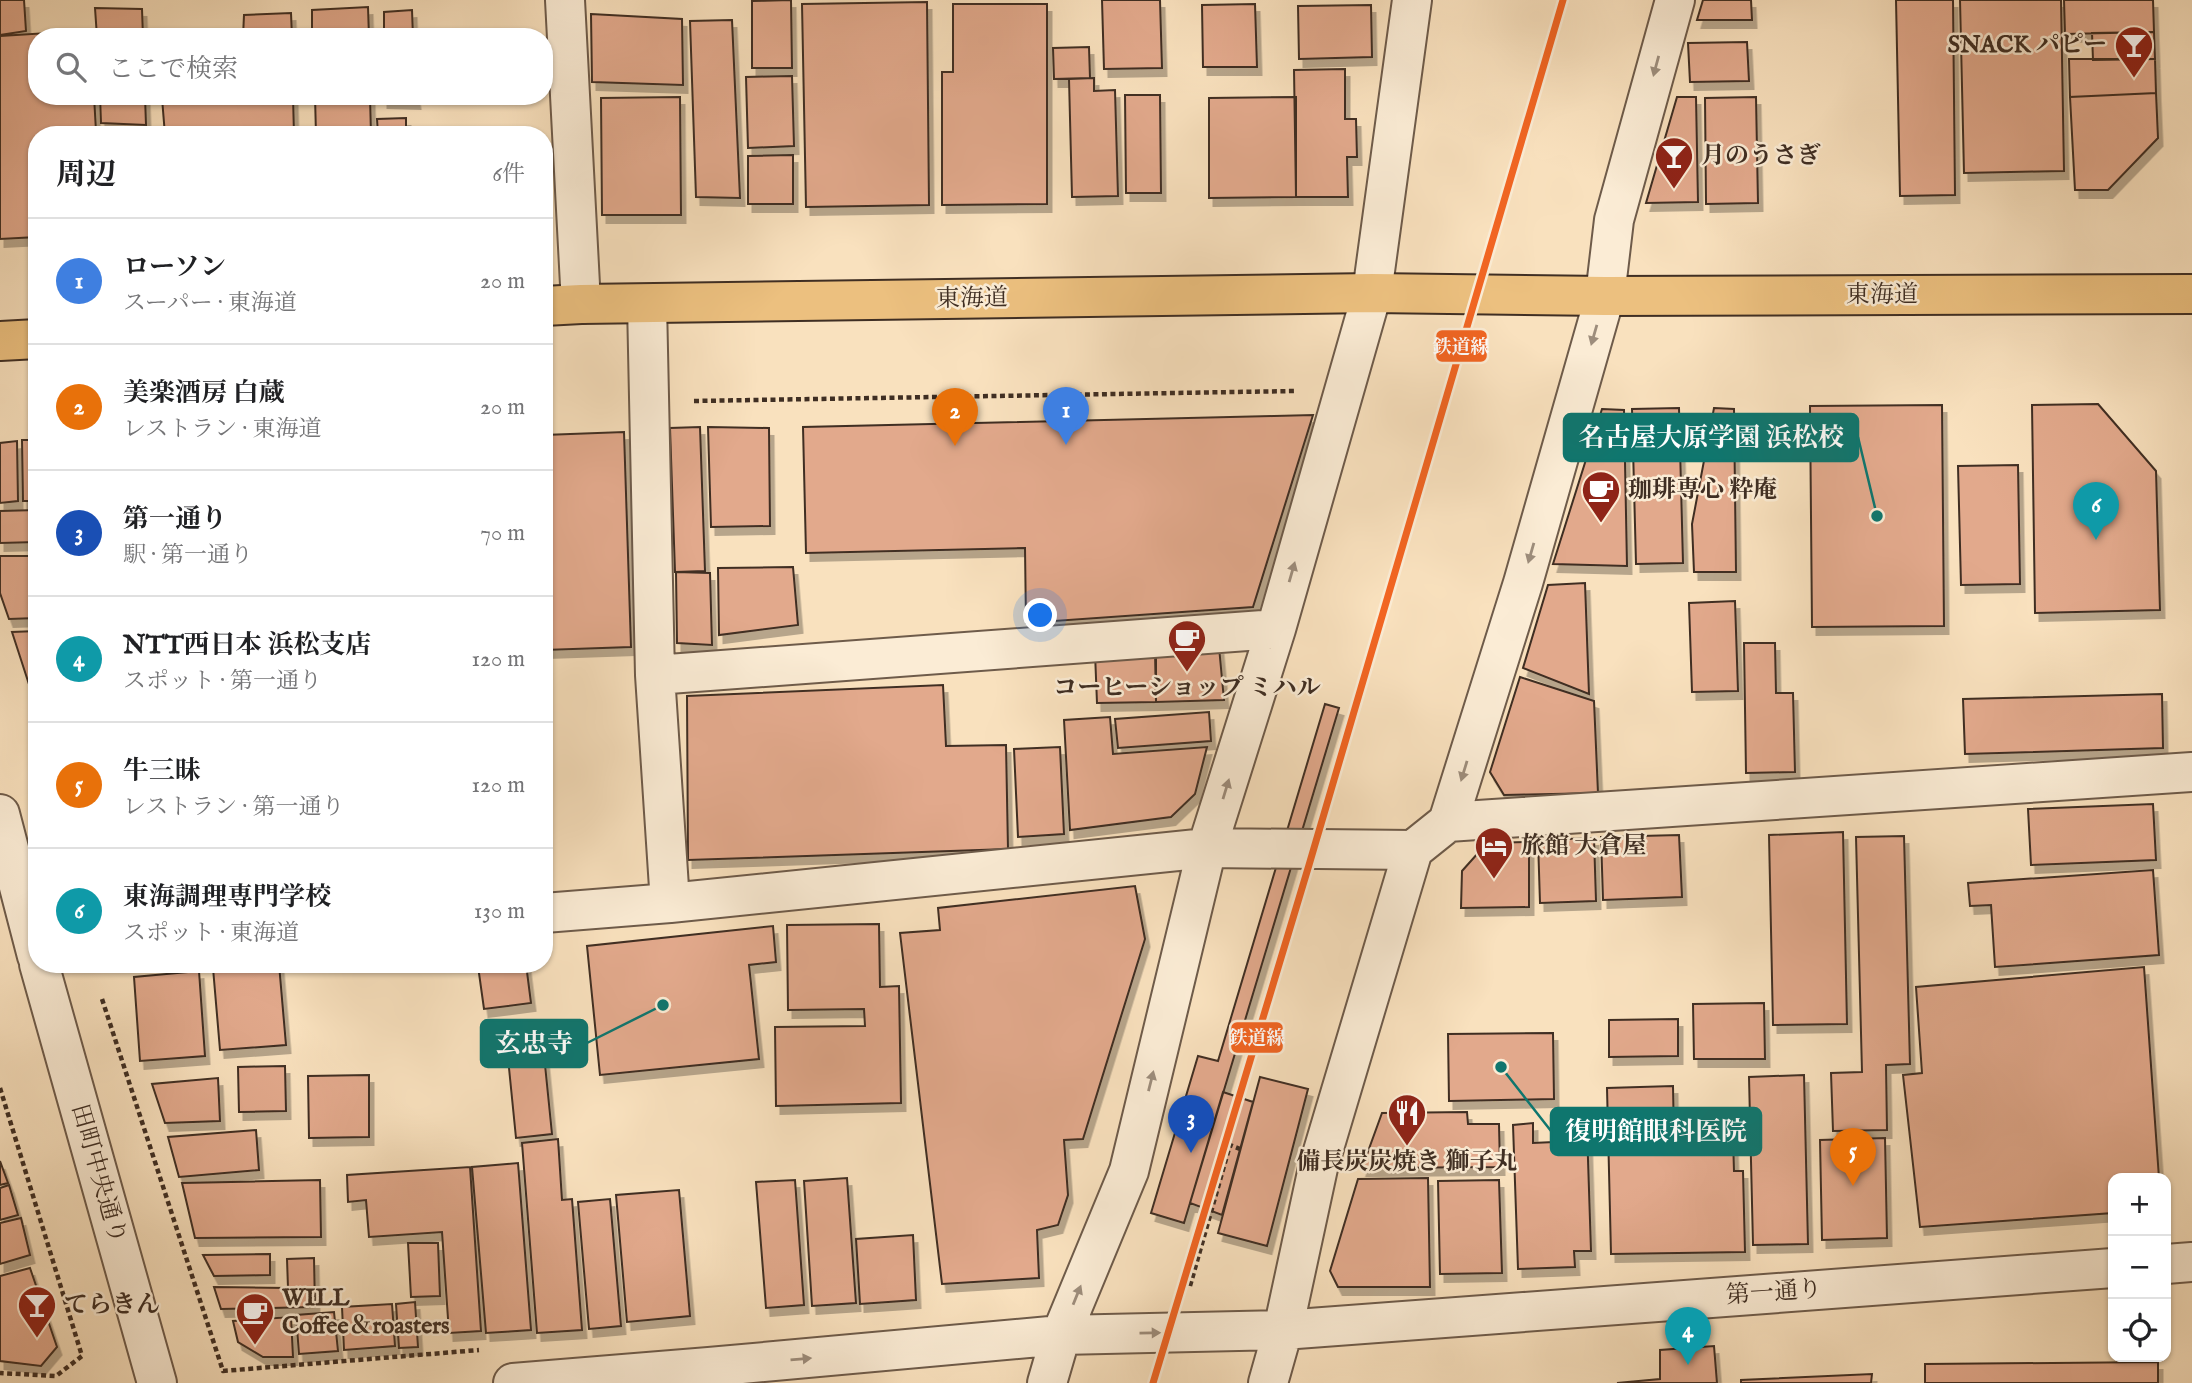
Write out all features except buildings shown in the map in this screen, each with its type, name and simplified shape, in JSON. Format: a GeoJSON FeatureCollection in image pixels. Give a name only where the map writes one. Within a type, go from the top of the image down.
{"type":"FeatureCollection","features":[{"type":"Feature","properties":{"kind":"highway","name":"東海道"},"geometry":{"type":"LineString","coordinates":[[563,305],[1386,294],[2192,294]]}},
{"type":"Feature","properties":{"kind":"highway"},"geometry":{"type":"LineString","coordinates":[[0,341],[28,339]]}},
{"type":"Feature","properties":{"kind":"street"},"geometry":{"type":"LineString","coordinates":[[563,305],[565,0]]}},
{"type":"Feature","properties":{"kind":"street"},"geometry":{"type":"LineString","coordinates":[[1047,1383],[1061,1335],[1129,1171],[1207,848],[1386,294],[1412,0]]}},
{"type":"Feature","properties":{"kind":"street"},"geometry":{"type":"LineString","coordinates":[[1268,1383],[1283,1330],[1318,1168],[1413,850],[1448,821],[1523,583],[1588,295],[1615,220],[1675,0]]}},
{"type":"Feature","properties":{"kind":"street"},"geometry":{"type":"LineString","coordinates":[[647,304],[655,675],[670,902]]}},
{"type":"Feature","properties":{"kind":"street"},"geometry":{"type":"LineString","coordinates":[[655,675],[1276,629]]}},
{"type":"Feature","properties":{"kind":"street"},"geometry":{"type":"LineString","coordinates":[[1448,821],[2192,772]]}},
{"type":"Feature","properties":{"kind":"street"},"geometry":{"type":"LineString","coordinates":[[0,814],[28,921]]}},
{"type":"Feature","properties":{"kind":"street"},"geometry":{"type":"LineString","coordinates":[[553,912],[1207,848],[1413,850]]}},
{"type":"Feature","properties":{"kind":"street","name":"田町中央通り"},"geometry":{"type":"LineString","coordinates":[[42,973],[157,1383]]}},
{"type":"Feature","properties":{"kind":"street"},"geometry":{"type":"LineString","coordinates":[[2171,1264],[2192,1262]]}},
{"type":"Feature","properties":{"kind":"street","name":"第一通り"},"geometry":{"type":"LineString","coordinates":[[513,1383],[709,1375],[1061,1335],[1283,1330],[2108,1268]]}},
{"type":"Feature","properties":{"kind":"path"},"geometry":{"type":"LineString","coordinates":[[683,401],[1297,390]]}},
{"type":"Feature","properties":{"kind":"path"},"geometry":{"type":"LineString","coordinates":[[99,989],[223,1371],[484,1350]]}},
{"type":"Feature","properties":{"kind":"path"},"geometry":{"type":"LineString","coordinates":[[0,1088],[82,1356],[56,1376],[0,1373]]}},
{"type":"Feature","properties":{"kind":"path"},"geometry":{"type":"LineString","coordinates":[[1176,1333],[1230,1146],[1240,1149]]}},
{"type":"Feature","properties":{"kind":"transit line","name":"鉄道線"},"geometry":{"type":"LineString","coordinates":[[1153,1383],[1309,865],[1563,0]]}},
{"type":"Feature","properties":{"kind":"place","name":"SNACK パピー"},"geometry":{"type":"Point","coordinates":[2134,79]}},
{"type":"Feature","properties":{"kind":"place","name":"月のうさぎ"},"geometry":{"type":"Point","coordinates":[1674,190]}},
{"type":"Feature","properties":{"kind":"place","name":"ローソン"},"geometry":{"type":"Point","coordinates":[1066,445]}},
{"type":"Feature","properties":{"kind":"place","name":"美楽酒房 白蔵"},"geometry":{"type":"Point","coordinates":[955,446]}},
{"type":"Feature","properties":{"kind":"place","name":"名古屋大原学園 浜松校"},"geometry":{"type":"Point","coordinates":[1877,516]}},
{"type":"Feature","properties":{"kind":"place","name":"珈琲専心 粋庵"},"geometry":{"type":"Point","coordinates":[1601,524]}},
{"type":"Feature","properties":{"kind":"place","name":"東海調理専門学校"},"geometry":{"type":"Point","coordinates":[2096,540]}},
{"type":"Feature","properties":{"kind":"place","name":"コーヒーショップ ミハル"},"geometry":{"type":"Point","coordinates":[1187,673]}},
{"type":"Feature","properties":{"kind":"place","name":"旅館 大倉屋"},"geometry":{"type":"Point","coordinates":[1494,880]}},
{"type":"Feature","properties":{"kind":"place","name":"玄忠寺"},"geometry":{"type":"Point","coordinates":[663,1005]}},
{"type":"Feature","properties":{"kind":"place","name":"復明館眼科医院"},"geometry":{"type":"Point","coordinates":[1501,1067]}},
{"type":"Feature","properties":{"kind":"place","name":"備長炭炭焼き 獅子丸"},"geometry":{"type":"Point","coordinates":[1407,1147]}},
{"type":"Feature","properties":{"kind":"place","name":"第一通り"},"geometry":{"type":"Point","coordinates":[1191,1153]}},
{"type":"Feature","properties":{"kind":"place","name":"牛三昧"},"geometry":{"type":"Point","coordinates":[1853,1186]}},
{"type":"Feature","properties":{"kind":"place","name":"てらきん"},"geometry":{"type":"Point","coordinates":[37,1339]}},
{"type":"Feature","properties":{"kind":"place","name":"WILL Coffee＆roasters"},"geometry":{"type":"Point","coordinates":[255,1346]}},
{"type":"Feature","properties":{"kind":"place","name":"NTT西日本 浜松支店"},"geometry":{"type":"Point","coordinates":[1688,1365]}}]}
